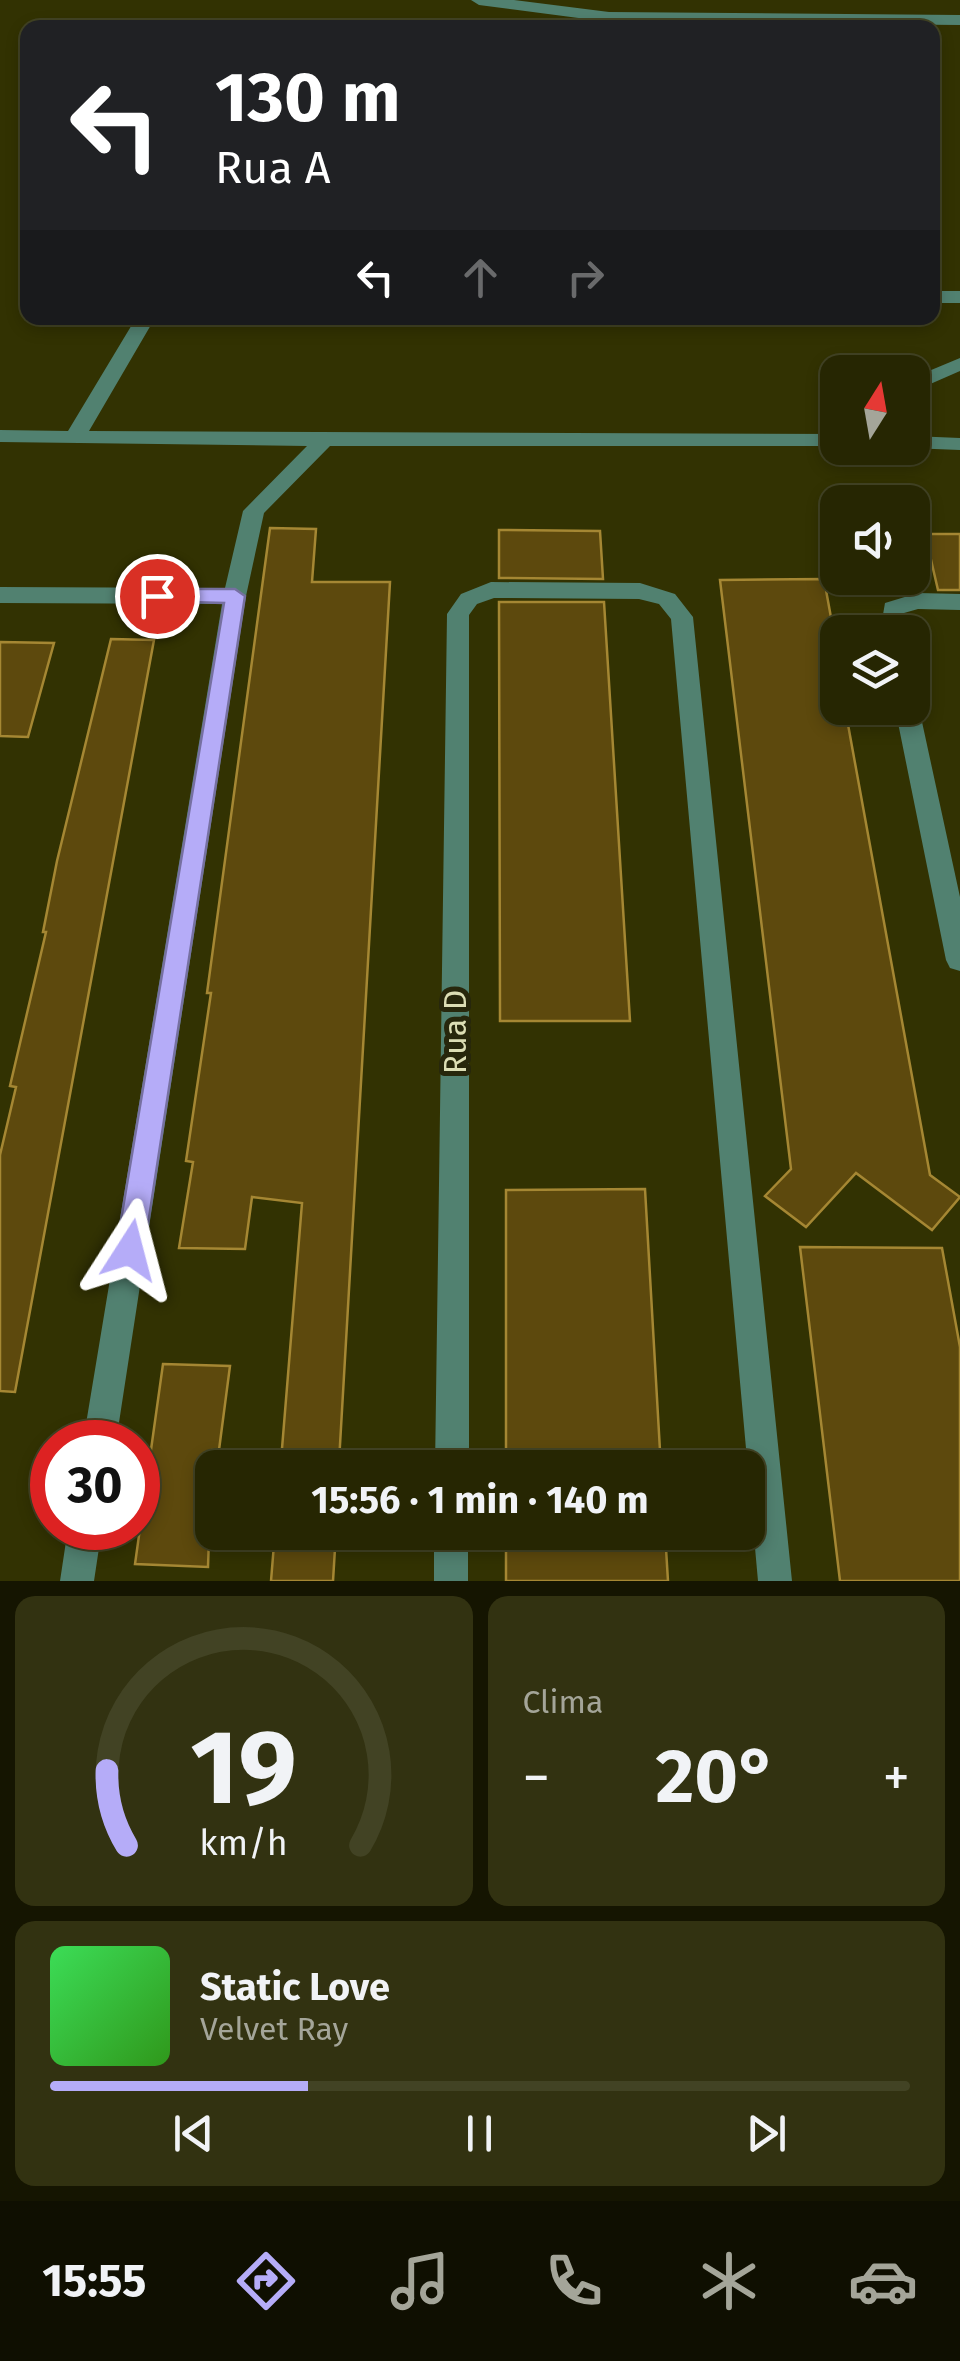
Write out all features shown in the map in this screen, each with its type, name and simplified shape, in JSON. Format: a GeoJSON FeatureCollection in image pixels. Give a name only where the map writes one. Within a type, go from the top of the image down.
{"type":"FeatureCollection","features":[{"type":"Feature","properties":{"kind":"street"},"geometry":{"type":"LineString","coordinates":[[479,0],[610,18],[960,20]]}},
{"type":"Feature","properties":{"kind":"street"},"geometry":{"type":"LineString","coordinates":[[826,0],[835,19]]}},
{"type":"Feature","properties":{"kind":"street"},"geometry":{"type":"LineString","coordinates":[[75,437],[141,325]]}},
{"type":"Feature","properties":{"kind":"street"},"geometry":{"type":"LineString","coordinates":[[930,378],[960,364]]}},
{"type":"Feature","properties":{"kind":"street"},"geometry":{"type":"LineString","coordinates":[[802,438],[820,430]]}},
{"type":"Feature","properties":{"kind":"street"},"geometry":{"type":"LineString","coordinates":[[0,436],[820,439]]}},
{"type":"Feature","properties":{"kind":"street"},"geometry":{"type":"LineString","coordinates":[[103,1420],[235,596],[254,510],[324,440]]}},
{"type":"Feature","properties":{"kind":"street"},"geometry":{"type":"LineString","coordinates":[[930,443],[960,444]]}},
{"type":"Feature","properties":{"kind":"street","name":"Rua D"},"geometry":{"type":"LineString","coordinates":[[452,1450],[458,614],[469,600],[491,590],[640,591],[667,599],[682,617],[762,1450]]}},
{"type":"Feature","properties":{"kind":"street"},"geometry":{"type":"LineString","coordinates":[[0,595],[235,596]]}},
{"type":"Feature","properties":{"kind":"street"},"geometry":{"type":"LineString","coordinates":[[892,615],[892,608],[902,604],[960,602]]}},
{"type":"Feature","properties":{"kind":"street"},"geometry":{"type":"LineString","coordinates":[[911,725],[960,960]]}},
{"type":"Feature","properties":{"kind":"street","name":"Rua D"},"geometry":{"type":"LineString","coordinates":[[765,1477],[775,1581]]}},
{"type":"Feature","properties":{"kind":"street"},"geometry":{"type":"LineString","coordinates":[[77,1581],[82,1550]]}},
{"type":"Feature","properties":{"kind":"street"},"geometry":{"type":"LineString","coordinates":[[451,1581],[452,1550]]}},
{"type":"Feature","properties":{"kind":"building"},"geometry":{"type":"Polygon","coordinates":[[[270,528],[316,529],[312,582],[390,582],[340,1450],[282,1450],[302,1203],[252,1197],[245,1249],[179,1248],[193,1162],[186,1161],[211,993],[207,993],[270,528]]]}},
{"type":"Feature","properties":{"kind":"building"},"geometry":{"type":"Polygon","coordinates":[[[499,530],[600,531],[603,579],[499,578],[499,530]]]}},
{"type":"Feature","properties":{"kind":"building"},"geometry":{"type":"Polygon","coordinates":[[[930,534],[960,534],[960,590],[938,590],[930,556],[930,534]]]}},
{"type":"Feature","properties":{"kind":"building"},"geometry":{"type":"Polygon","coordinates":[[[820,579],[820,595],[827,595],[831,615],[820,615],[820,725],[848,725],[930,1175],[960,1197],[932,1230],[856,1173],[806,1227],[765,1196],[791,1169],[720,580],[820,579]]]}},
{"type":"Feature","properties":{"kind":"building"},"geometry":{"type":"Polygon","coordinates":[[[499,602],[604,602],[630,1021],[500,1021],[499,602]]]}},
{"type":"Feature","properties":{"kind":"building"},"geometry":{"type":"Polygon","coordinates":[[[111,639],[154,640],[15,1392],[0,1391],[0,1155],[16,1087],[10,1086],[46,932],[57,861],[111,639]]]}},
{"type":"Feature","properties":{"kind":"building"},"geometry":{"type":"Polygon","coordinates":[[[0,642],[54,643],[28,737],[0,736],[0,642]]]}},
{"type":"Feature","properties":{"kind":"building"},"geometry":{"type":"Polygon","coordinates":[[[645,1189],[660,1450],[506,1450],[506,1190],[645,1189]]]}},
{"type":"Feature","properties":{"kind":"building"},"geometry":{"type":"Polygon","coordinates":[[[800,1247],[942,1248],[960,1347],[960,1581],[840,1581],[800,1247]]]}},
{"type":"Feature","properties":{"kind":"building"},"geometry":{"type":"Polygon","coordinates":[[[163,1364],[230,1366],[219,1450],[195,1450],[195,1550],[209,1550],[208,1567],[135,1564],[137,1550],[160,1550],[160,1420],[155,1420],[163,1364]]]}},
{"type":"Feature","properties":{"kind":"building"},"geometry":{"type":"Polygon","coordinates":[[[274,1550],[335,1550],[333,1581],[271,1581],[274,1550]]]}},
{"type":"Feature","properties":{"kind":"building"},"geometry":{"type":"Polygon","coordinates":[[[506,1550],[666,1550],[668,1581],[506,1581],[506,1550]]]}},
{"type":"Feature","properties":{"kind":"route"},"geometry":{"type":"LineString","coordinates":[[130,1250],[235,596],[157,596]]}}]}
